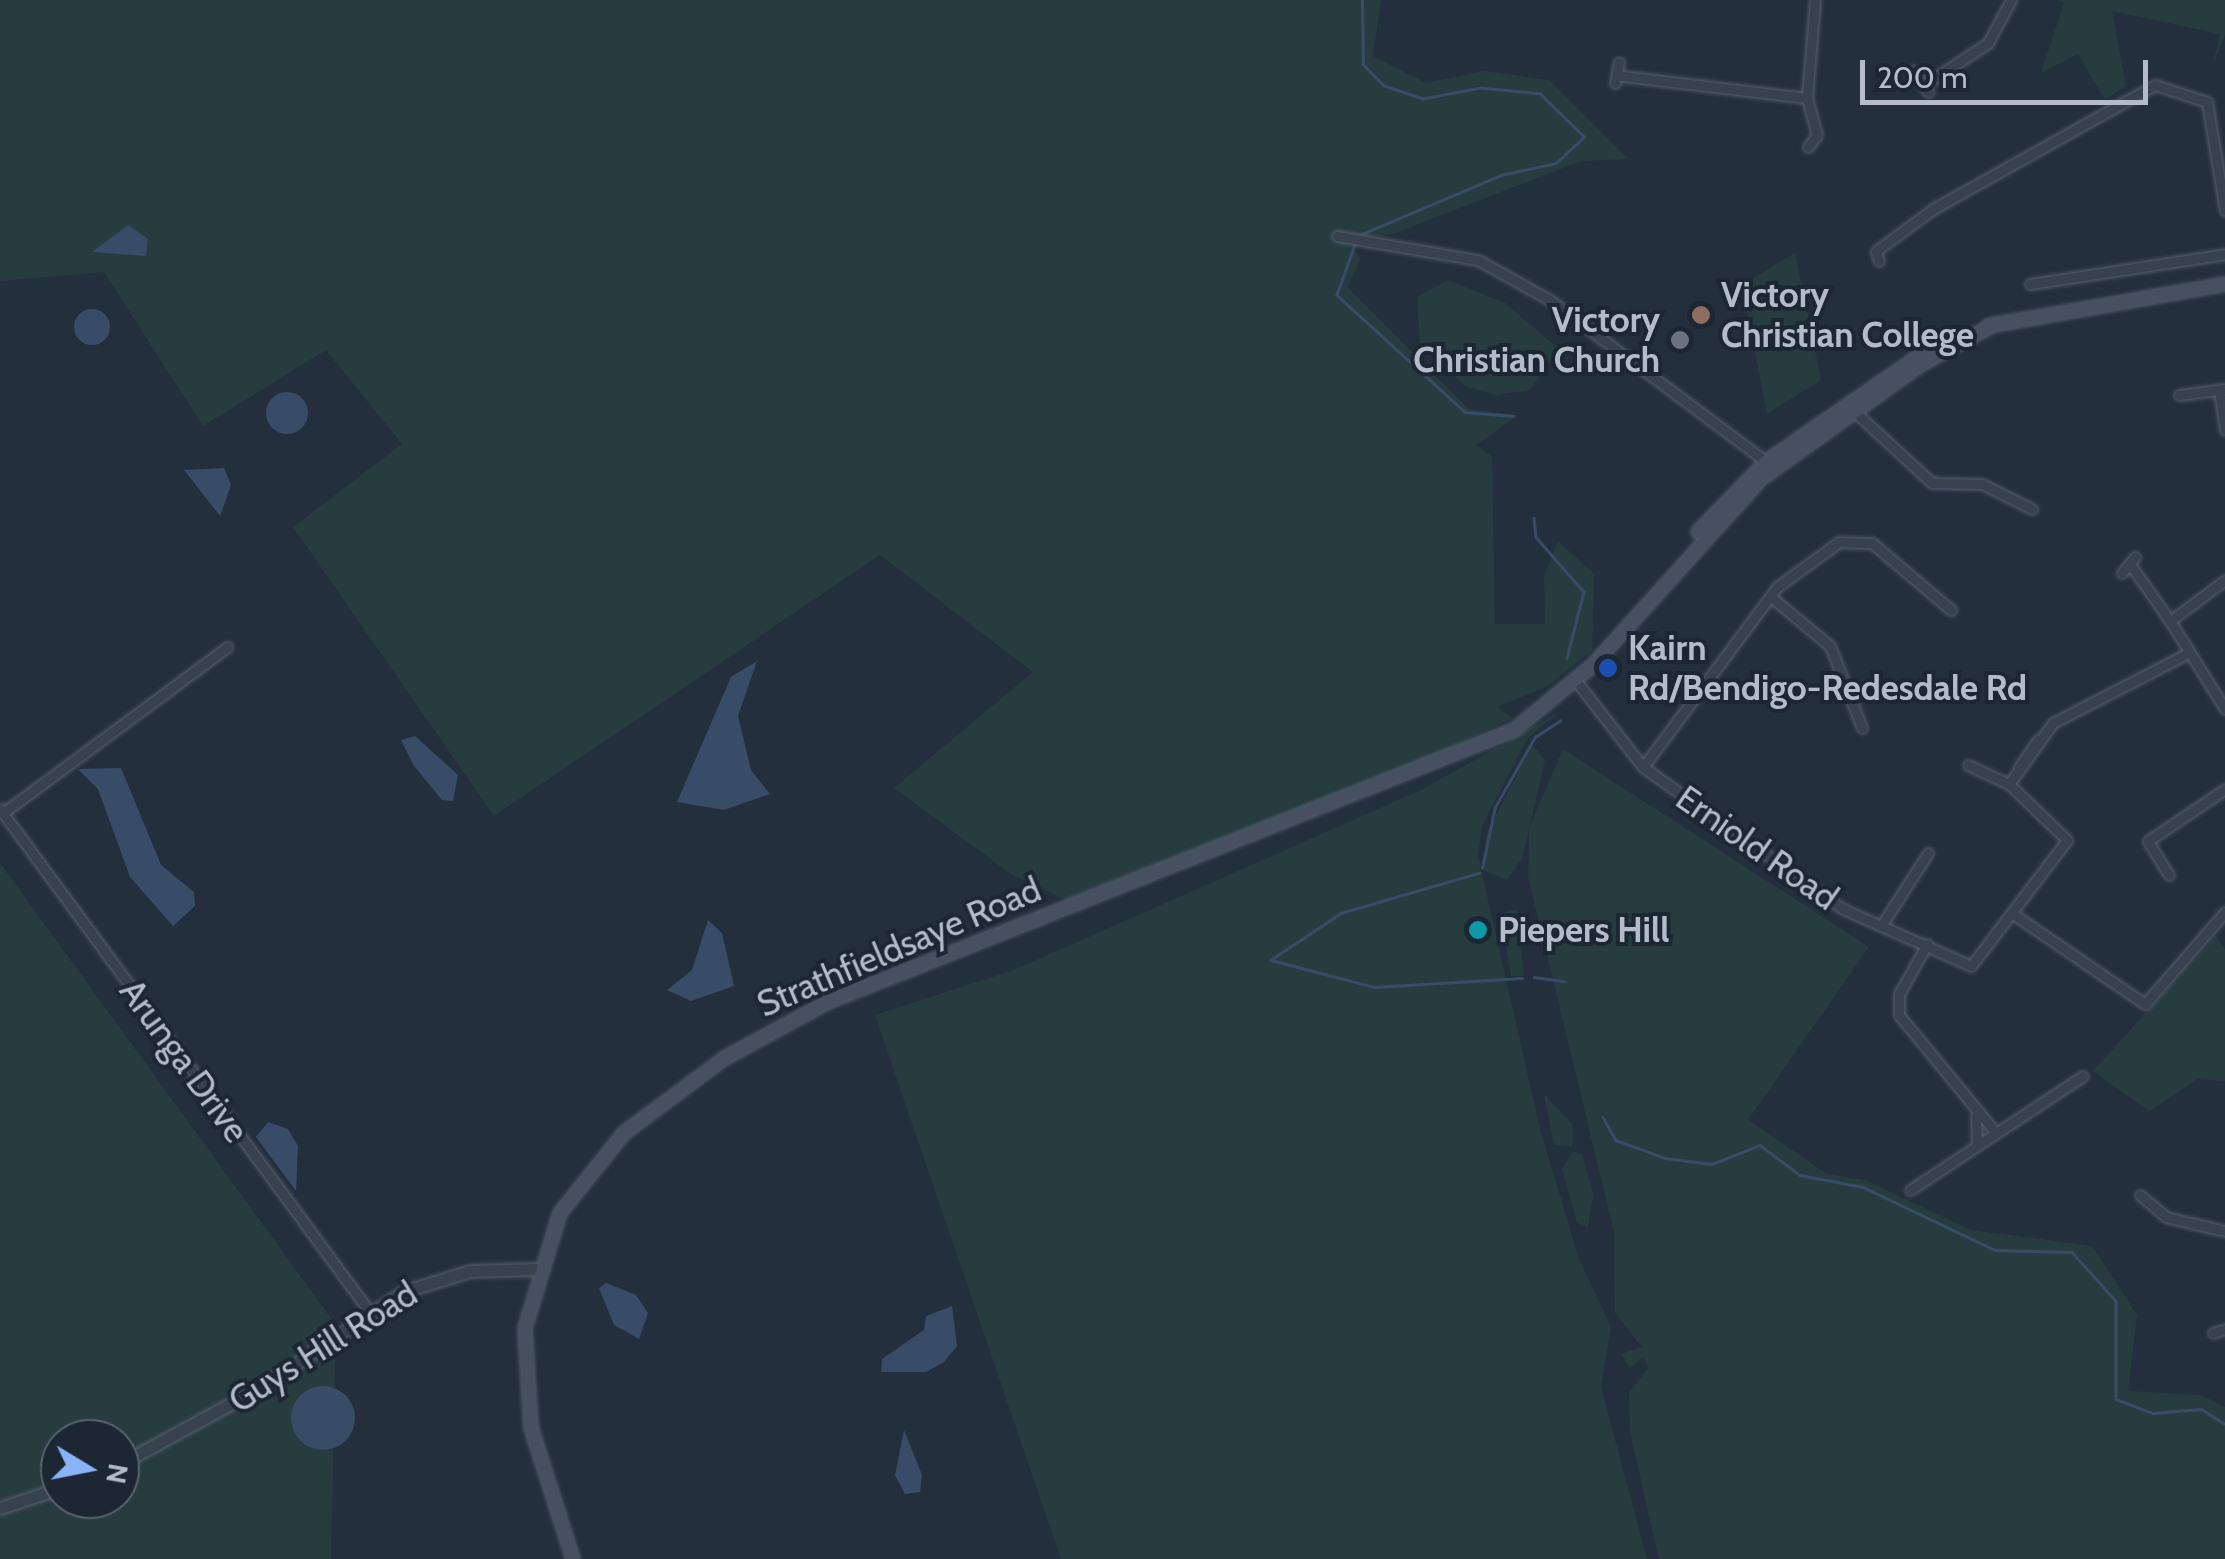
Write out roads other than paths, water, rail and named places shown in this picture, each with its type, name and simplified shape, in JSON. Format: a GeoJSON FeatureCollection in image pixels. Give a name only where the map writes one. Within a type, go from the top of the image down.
{"type":"FeatureCollection","features":[{"type":"Feature","properties":{"kind":"main road"},"geometry":{"type":"LineString","coordinates":[[1770,465],[1900,366],[1995,324],[2225,284]]}},
{"type":"Feature","properties":{"kind":"main road"},"geometry":{"type":"LineString","coordinates":[[1770,465],[1995,324]]}},
{"type":"Feature","properties":{"kind":"main road","name":"Strathfieldsaye Road"},"geometry":{"type":"LineString","coordinates":[[573,1559],[524,1384],[536,1270],[560,1213],[613,1144],[768,1032],[1448,763],[1530,720],[1577,682],[1770,465]]}},
{"type":"Feature","properties":{"kind":"street"},"geometry":{"type":"LineString","coordinates":[[1808,147],[1817,132],[1807,98],[1815,84],[1815,0]]}},
{"type":"Feature","properties":{"kind":"street"},"geometry":{"type":"LineString","coordinates":[[1913,72],[1926,88],[1988,43],[2011,0]]}},
{"type":"Feature","properties":{"kind":"street"},"geometry":{"type":"LineString","coordinates":[[1620,62],[1618,79],[1807,98]]}},
{"type":"Feature","properties":{"kind":"street"},"geometry":{"type":"LineString","coordinates":[[1870,238],[1878,256],[2144,88],[2206,93],[2225,212]]}},
{"type":"Feature","properties":{"kind":"street"},"geometry":{"type":"LineString","coordinates":[[1337,236],[1478,260],[1550,300],[1770,465]]}},
{"type":"Feature","properties":{"kind":"street"},"geometry":{"type":"LineString","coordinates":[[2030,284],[2225,254]]}},
{"type":"Feature","properties":{"kind":"street"},"geometry":{"type":"LineString","coordinates":[[2179,394],[2222,389],[2225,430]]}},
{"type":"Feature","properties":{"kind":"street"},"geometry":{"type":"LineString","coordinates":[[1854,411],[1932,483],[1982,484],[2032,509]]}},
{"type":"Feature","properties":{"kind":"street"},"geometry":{"type":"LineString","coordinates":[[1644,767],[1770,596],[1856,538],[1931,584],[1951,610]]}},
{"type":"Feature","properties":{"kind":"street"},"geometry":{"type":"LineString","coordinates":[[2130,566],[2170,621],[2225,710]]}},
{"type":"Feature","properties":{"kind":"street"},"geometry":{"type":"LineString","coordinates":[[2170,621],[2225,580]]}},
{"type":"Feature","properties":{"kind":"street"},"geometry":{"type":"LineString","coordinates":[[1770,596],[1830,646],[1862,728]]}},
{"type":"Feature","properties":{"kind":"street"},"geometry":{"type":"LineString","coordinates":[[1,811],[228,647]]}},
{"type":"Feature","properties":{"kind":"street"},"geometry":{"type":"LineString","coordinates":[[2010,784],[2038,740],[2065,714],[2188,653]]}},
{"type":"Feature","properties":{"kind":"street","name":"Erniold Road"},"geometry":{"type":"LineString","coordinates":[[1577,682],[1644,767],[1881,926],[1974,966],[2016,916]]}},
{"type":"Feature","properties":{"kind":"street"},"geometry":{"type":"LineString","coordinates":[[1966,763],[2010,784],[2067,840],[2016,916],[2145,1004],[2225,912]]}},
{"type":"Feature","properties":{"kind":"street"},"geometry":{"type":"LineString","coordinates":[[2168,874],[2148,841],[2225,789]]}},
{"type":"Feature","properties":{"kind":"street","name":"Arunga Drive"},"geometry":{"type":"LineString","coordinates":[[1,811],[369,1312]]}},
{"type":"Feature","properties":{"kind":"street"},"geometry":{"type":"LineString","coordinates":[[1881,926],[1928,854]]}},
{"type":"Feature","properties":{"kind":"street"},"geometry":{"type":"LineString","coordinates":[[2212,930],[2225,924]]}},
{"type":"Feature","properties":{"kind":"street"},"geometry":{"type":"LineString","coordinates":[[1927,944],[1900,994],[1899,1016],[1976,1116],[1996,1133]]}},
{"type":"Feature","properties":{"kind":"street"},"geometry":{"type":"LineString","coordinates":[[1910,1190],[2083,1076]]}},
{"type":"Feature","properties":{"kind":"street"},"geometry":{"type":"LineString","coordinates":[[1976,1116],[1977,1144]]}},
{"type":"Feature","properties":{"kind":"street"},"geometry":{"type":"LineString","coordinates":[[2140,1195],[2166,1217],[2225,1232]]}},
{"type":"Feature","properties":{"kind":"street","name":"Guys Hill Road"},"geometry":{"type":"LineString","coordinates":[[140,1453],[261,1387],[369,1312],[449,1275],[536,1270]]}},
{"type":"Feature","properties":{"kind":"street"},"geometry":{"type":"LineString","coordinates":[[2213,1333],[2225,1328]]}},
{"type":"Feature","properties":{"kind":"street"},"geometry":{"type":"LineString","coordinates":[[0,1508],[40,1495]]}},
{"type":"Feature","properties":{"kind":"water"},"geometry":{"type":"Polygon","coordinates":[[[128,225],[148,239],[146,256],[92,252],[128,225]]]}},
{"type":"Feature","properties":{"kind":"water"},"geometry":{"type":"Polygon","coordinates":[[[92,309],[105,314],[110,327],[105,340],[92,345],[79,340],[74,327],[79,314],[92,309]]]}},
{"type":"Feature","properties":{"kind":"water"},"geometry":{"type":"Polygon","coordinates":[[[287,392],[302,398],[308,413],[302,428],[287,434],[272,428],[266,413],[272,398],[287,392]]]}},
{"type":"Feature","properties":{"kind":"water"},"geometry":{"type":"Polygon","coordinates":[[[224,468],[231,485],[220,516],[184,470],[224,468]]]}},
{"type":"Feature","properties":{"kind":"water"},"geometry":{"type":"Polygon","coordinates":[[[757,661],[738,716],[751,770],[770,794],[724,810],[677,802],[731,677],[757,661]]]}},
{"type":"Feature","properties":{"kind":"water"},"geometry":{"type":"Polygon","coordinates":[[[415,736],[458,775],[453,801],[442,800],[414,766],[401,740],[415,736]]]}},
{"type":"Feature","properties":{"kind":"water"},"geometry":{"type":"Polygon","coordinates":[[[121,768],[161,865],[194,892],[195,906],[173,926],[130,877],[98,789],[78,769],[121,768]]]}},
{"type":"Feature","properties":{"kind":"water"},"geometry":{"type":"Polygon","coordinates":[[[708,920],[722,933],[734,986],[691,1001],[667,990],[692,970],[708,920]]]}},
{"type":"Feature","properties":{"kind":"water"},"geometry":{"type":"Polygon","coordinates":[[[268,1122],[288,1129],[298,1146],[296,1191],[256,1137],[268,1122]]]}},
{"type":"Feature","properties":{"kind":"water"},"geometry":{"type":"Polygon","coordinates":[[[606,1283],[636,1295],[648,1313],[639,1339],[614,1325],[599,1288],[606,1283]]]}},
{"type":"Feature","properties":{"kind":"water"},"geometry":{"type":"Polygon","coordinates":[[[952,1306],[957,1346],[944,1362],[926,1372],[881,1372],[882,1359],[924,1330],[926,1316],[952,1306]]]}},
{"type":"Feature","properties":{"kind":"water"},"geometry":{"type":"Polygon","coordinates":[[[323,1386],[345,1396],[355,1418],[345,1440],[323,1450],[301,1440],[291,1418],[301,1396],[323,1386]]]}},
{"type":"Feature","properties":{"kind":"water"},"geometry":{"type":"Polygon","coordinates":[[[904,1430],[922,1475],[920,1492],[905,1494],[895,1475],[904,1430]]]}},
{"type":"Feature","properties":{"kind":"waterway"},"geometry":{"type":"LineString","coordinates":[[1362,0],[1363,65],[1384,86],[1423,99],[1481,88],[1540,94],[1584,137],[1556,163],[1501,175],[1362,234]]}},
{"type":"Feature","properties":{"kind":"waterway"},"geometry":{"type":"LineString","coordinates":[[1356,242],[1337,295],[1465,412],[1513,416]]}},
{"type":"Feature","properties":{"kind":"waterway"},"geometry":{"type":"LineString","coordinates":[[1534,518],[1536,537],[1584,592],[1567,658]]}},
{"type":"Feature","properties":{"kind":"waterway"},"geometry":{"type":"LineString","coordinates":[[1482,868],[1495,807],[1535,737],[1560,721]]}},
{"type":"Feature","properties":{"kind":"waterway"},"geometry":{"type":"LineString","coordinates":[[1480,873],[1342,913],[1271,960],[1375,987],[1522,978]]}},
{"type":"Feature","properties":{"kind":"waterway"},"geometry":{"type":"LineString","coordinates":[[1534,977],[1564,981]]}},
{"type":"Feature","properties":{"kind":"waterway"},"geometry":{"type":"LineString","coordinates":[[1603,1117],[1616,1140],[1665,1158],[1712,1164],[1760,1145],[1800,1175],[1863,1187],[1995,1250],[2072,1252],[2116,1301],[2116,1399],[2152,1413],[2201,1409],[2225,1424]]}},
{"type":"Feature","properties":{"kind":"place","name":"Victory Christian College"},"geometry":{"type":"Point","coordinates":[1701,315]}},
{"type":"Feature","properties":{"kind":"place","name":"Victory Christian Church"},"geometry":{"type":"Point","coordinates":[1680,340]}},
{"type":"Feature","properties":{"kind":"place","name":"Kairn Rd/Bendigo-Redesdale Rd"},"geometry":{"type":"Point","coordinates":[1608,668]}},
{"type":"Feature","properties":{"kind":"place","name":"Piepers Hill"},"geometry":{"type":"Point","coordinates":[1478,930]}}]}
